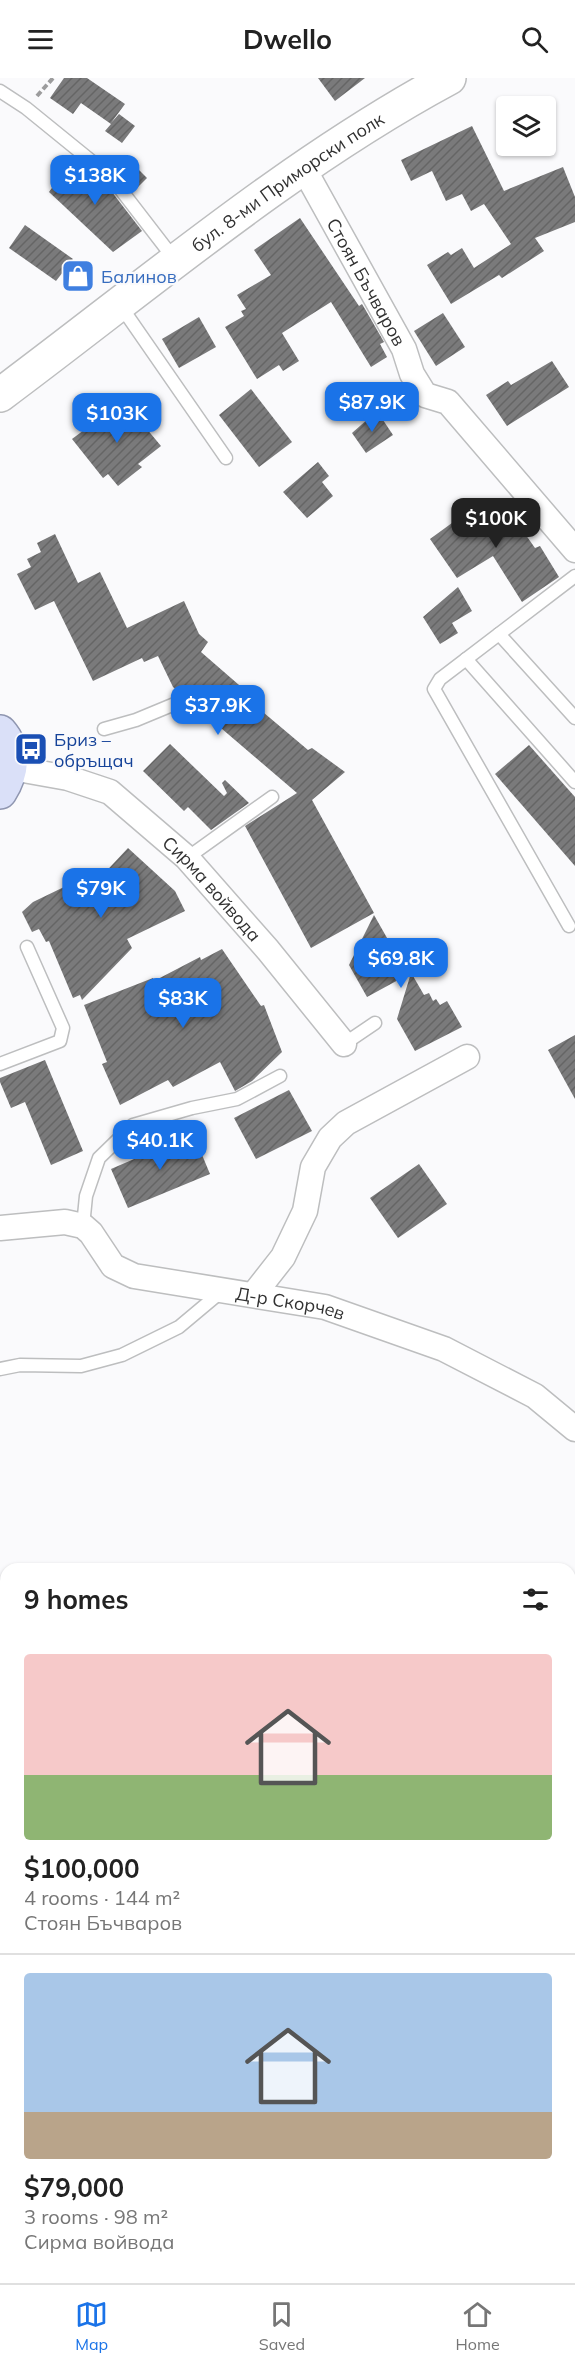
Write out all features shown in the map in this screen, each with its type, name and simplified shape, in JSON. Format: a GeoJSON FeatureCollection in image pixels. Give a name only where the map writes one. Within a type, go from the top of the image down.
{"type":"FeatureCollection","features":[{"type":"Feature","properties":{"kind":"main road","name":"бул. 8-ми Приморски полк"},"geometry":{"type":"LineString","coordinates":[[0,395],[176,261],[304,169],[449,78]]}},
{"type":"Feature","properties":{"kind":"main road","name":"бул. 8-ми Приморски полк"},"geometry":{"type":"LineString","coordinates":[[0,416],[75,339]]}},
{"type":"Feature","properties":{"kind":"main road"},"geometry":{"type":"LineString","coordinates":[[0,732],[9,747],[6,780]]}},
{"type":"Feature","properties":{"kind":"street","name":"Стоян Бъчваров"},"geometry":{"type":"LineString","coordinates":[[304,169],[404,349],[412,374],[424,395],[448,402],[575,549]]}},
{"type":"Feature","properties":{"kind":"street","name":"Сирма войвода"},"geometry":{"type":"LineString","coordinates":[[6,780],[68,778],[110,792],[187,858],[268,950],[344,1044]]}},
{"type":"Feature","properties":{"kind":"street"},"geometry":{"type":"LineString","coordinates":[[254,1294],[283,1257],[305,1211],[313,1167],[330,1138],[346,1123],[467,1057]]}},
{"type":"Feature","properties":{"kind":"street"},"geometry":{"type":"LineString","coordinates":[[0,1228],[65,1222],[82,1226]]}},
{"type":"Feature","properties":{"kind":"street","name":"Д-р Скорчев"},"geometry":{"type":"LineString","coordinates":[[82,1226],[91,1233],[113,1266],[134,1276],[325,1307],[444,1349],[535,1396],[575,1429]]}},
{"type":"Feature","properties":{"kind":"lane"},"geometry":{"type":"LineString","coordinates":[[0,91],[26,108],[111,177],[176,261]]}},
{"type":"Feature","properties":{"kind":"lane"},"geometry":{"type":"LineString","coordinates":[[120,304],[226,458]]}},
{"type":"Feature","properties":{"kind":"lane"},"geometry":{"type":"LineString","coordinates":[[569,926],[435,693],[437,682],[575,576]]}},
{"type":"Feature","properties":{"kind":"lane"},"geometry":{"type":"LineString","coordinates":[[499,634],[575,718]]}},
{"type":"Feature","properties":{"kind":"lane"},"geometry":{"type":"LineString","coordinates":[[466,659],[575,782]]}},
{"type":"Feature","properties":{"kind":"lane"},"geometry":{"type":"LineString","coordinates":[[104,729],[144,717],[177,703]]}},
{"type":"Feature","properties":{"kind":"lane"},"geometry":{"type":"LineString","coordinates":[[187,858],[272,797]]}},
{"type":"Feature","properties":{"kind":"lane"},"geometry":{"type":"LineString","coordinates":[[0,1064],[60,1041],[63,1028],[27,947]]}},
{"type":"Feature","properties":{"kind":"lane","name":"Сирма войвода"},"geometry":{"type":"LineString","coordinates":[[344,1044],[375,1023]]}},
{"type":"Feature","properties":{"kind":"lane"},"geometry":{"type":"LineString","coordinates":[[82,1226],[86,1196],[99,1158],[133,1125],[192,1108],[237,1099],[280,1076]]}},
{"type":"Feature","properties":{"kind":"lane"},"geometry":{"type":"LineString","coordinates":[[0,1369],[20,1365],[81,1366],[122,1355],[179,1327],[222,1291]]}},
{"type":"Feature","properties":{"kind":"path"},"geometry":{"type":"LineString","coordinates":[[26,108],[53,78]]}},
{"type":"Feature","properties":{"kind":"building"},"geometry":{"type":"Polygon","coordinates":[[[64,78],[87,78],[125,104],[111,123],[119,114],[135,126],[122,143],[105,131],[111,124],[81,103],[73,114],[50,98],[64,78]]]}},
{"type":"Feature","properties":{"kind":"building"},"geometry":{"type":"Polygon","coordinates":[[[318,78],[365,78],[335,101],[318,78]]]}},
{"type":"Feature","properties":{"kind":"building"},"geometry":{"type":"Polygon","coordinates":[[[472,126],[504,191],[563,167],[575,197],[575,222],[535,238],[544,251],[502,278],[499,275],[451,304],[427,265],[448,252],[451,255],[462,248],[474,268],[511,244],[484,204],[471,211],[462,194],[446,201],[432,171],[411,181],[401,160],[472,126]]]}},
{"type":"Feature","properties":{"kind":"building"},"geometry":{"type":"Polygon","coordinates":[[[73,159],[105,183],[142,231],[113,252],[49,192],[73,159]]]}},
{"type":"Feature","properties":{"kind":"building"},"geometry":{"type":"Polygon","coordinates":[[[135,166],[147,178],[133,192],[122,178],[135,166]]]}},
{"type":"Feature","properties":{"kind":"building"},"geometry":{"type":"Polygon","coordinates":[[[300,218],[359,306],[362,304],[384,342],[380,344],[387,357],[371,367],[331,302],[282,333],[299,361],[283,371],[279,365],[257,379],[225,327],[244,316],[241,311],[246,309],[237,295],[271,275],[254,250],[300,218]]]}},
{"type":"Feature","properties":{"kind":"building"},"geometry":{"type":"Polygon","coordinates":[[[25,225],[73,259],[56,281],[9,248],[25,225]]]}},
{"type":"Feature","properties":{"kind":"building"},"geometry":{"type":"Polygon","coordinates":[[[443,313],[465,347],[436,366],[414,331],[443,313]]]}},
{"type":"Feature","properties":{"kind":"building"},"geometry":{"type":"Polygon","coordinates":[[[199,317],[216,347],[179,368],[162,339],[199,317]]]}},
{"type":"Feature","properties":{"kind":"building"},"geometry":{"type":"Polygon","coordinates":[[[552,361],[569,387],[507,426],[486,395],[508,381],[511,385],[552,361]]]}},
{"type":"Feature","properties":{"kind":"building"},"geometry":{"type":"Polygon","coordinates":[[[251,389],[292,442],[259,467],[219,415],[251,389]]]}},
{"type":"Feature","properties":{"kind":"building"},"geometry":{"type":"Polygon","coordinates":[[[126,404],[161,446],[138,464],[142,467],[118,486],[108,474],[103,478],[72,439],[108,412],[111,416],[126,404]]]}},
{"type":"Feature","properties":{"kind":"building"},"geometry":{"type":"Polygon","coordinates":[[[377,411],[393,435],[366,453],[352,433],[377,411]]]}},
{"type":"Feature","properties":{"kind":"building"},"geometry":{"type":"Polygon","coordinates":[[[318,462],[329,476],[322,482],[333,496],[307,518],[283,492],[318,462]]]}},
{"type":"Feature","properties":{"kind":"building"},"geometry":{"type":"Polygon","coordinates":[[[490,504],[506,507],[535,548],[540,546],[559,577],[522,602],[493,556],[457,578],[430,539],[467,512],[470,517],[490,504]]]}},
{"type":"Feature","properties":{"kind":"building"},"geometry":{"type":"Polygon","coordinates":[[[55,534],[78,583],[100,572],[127,628],[184,601],[199,634],[208,642],[201,652],[254,698],[251,702],[308,750],[312,748],[345,772],[312,800],[374,913],[311,948],[245,826],[297,793],[173,687],[158,656],[144,662],[142,658],[93,681],[54,601],[35,610],[17,574],[31,567],[27,559],[41,552],[37,543],[55,534]]]}},
{"type":"Feature","properties":{"kind":"building"},"geometry":{"type":"Polygon","coordinates":[[[458,587],[472,611],[452,623],[458,633],[440,644],[423,617],[458,587]]]}},
{"type":"Feature","properties":{"kind":"building"},"geometry":{"type":"Polygon","coordinates":[[[170,744],[224,796],[227,793],[222,783],[225,780],[249,803],[211,830],[188,807],[184,811],[143,771],[170,744]]]}},
{"type":"Feature","properties":{"kind":"building"},"geometry":{"type":"Polygon","coordinates":[[[529,745],[575,797],[575,866],[495,774],[529,745]]]}},
{"type":"Feature","properties":{"kind":"building"},"geometry":{"type":"Polygon","coordinates":[[[128,848],[175,891],[185,911],[127,939],[132,948],[82,1000],[80,995],[73,998],[49,941],[46,942],[39,929],[32,932],[22,912],[33,902],[93,873],[97,881],[128,848]]]}},
{"type":"Feature","properties":{"kind":"building"},"geometry":{"type":"Polygon","coordinates":[[[374,915],[395,952],[398,950],[424,995],[429,993],[433,1001],[436,999],[440,1005],[447,1001],[462,1027],[415,1051],[397,1019],[411,973],[367,997],[349,965],[374,915]]]}},
{"type":"Feature","properties":{"kind":"building"},"geometry":{"type":"Polygon","coordinates":[[[222,949],[261,1006],[264,1005],[282,1052],[252,1081],[235,1091],[220,1062],[173,1087],[168,1080],[120,1105],[102,1064],[107,1062],[84,1005],[153,978],[154,981],[200,957],[201,960],[222,949]]]}},
{"type":"Feature","properties":{"kind":"building"},"geometry":{"type":"Polygon","coordinates":[[[575,1035],[575,1099],[548,1050],[575,1035]]]}},
{"type":"Feature","properties":{"kind":"building"},"geometry":{"type":"Polygon","coordinates":[[[45,1060],[83,1151],[51,1165],[25,1102],[11,1108],[0,1082],[0,1078],[45,1060]]]}},
{"type":"Feature","properties":{"kind":"building"},"geometry":{"type":"Polygon","coordinates":[[[289,1090],[312,1131],[256,1159],[234,1118],[289,1090]]]}},
{"type":"Feature","properties":{"kind":"building"},"geometry":{"type":"Polygon","coordinates":[[[185,1137],[188,1142],[195,1138],[210,1174],[128,1208],[111,1169],[185,1137]]]}},
{"type":"Feature","properties":{"kind":"building"},"geometry":{"type":"Polygon","coordinates":[[[419,1164],[447,1204],[398,1238],[370,1198],[419,1164]]]}},
{"type":"Feature","properties":{"kind":"place","name":"Балинов"},"geometry":{"type":"Point","coordinates":[78,276]}},
{"type":"Feature","properties":{"kind":"place","name":"Бриз – обръщач"},"geometry":{"type":"Point","coordinates":[31,749]}}]}
